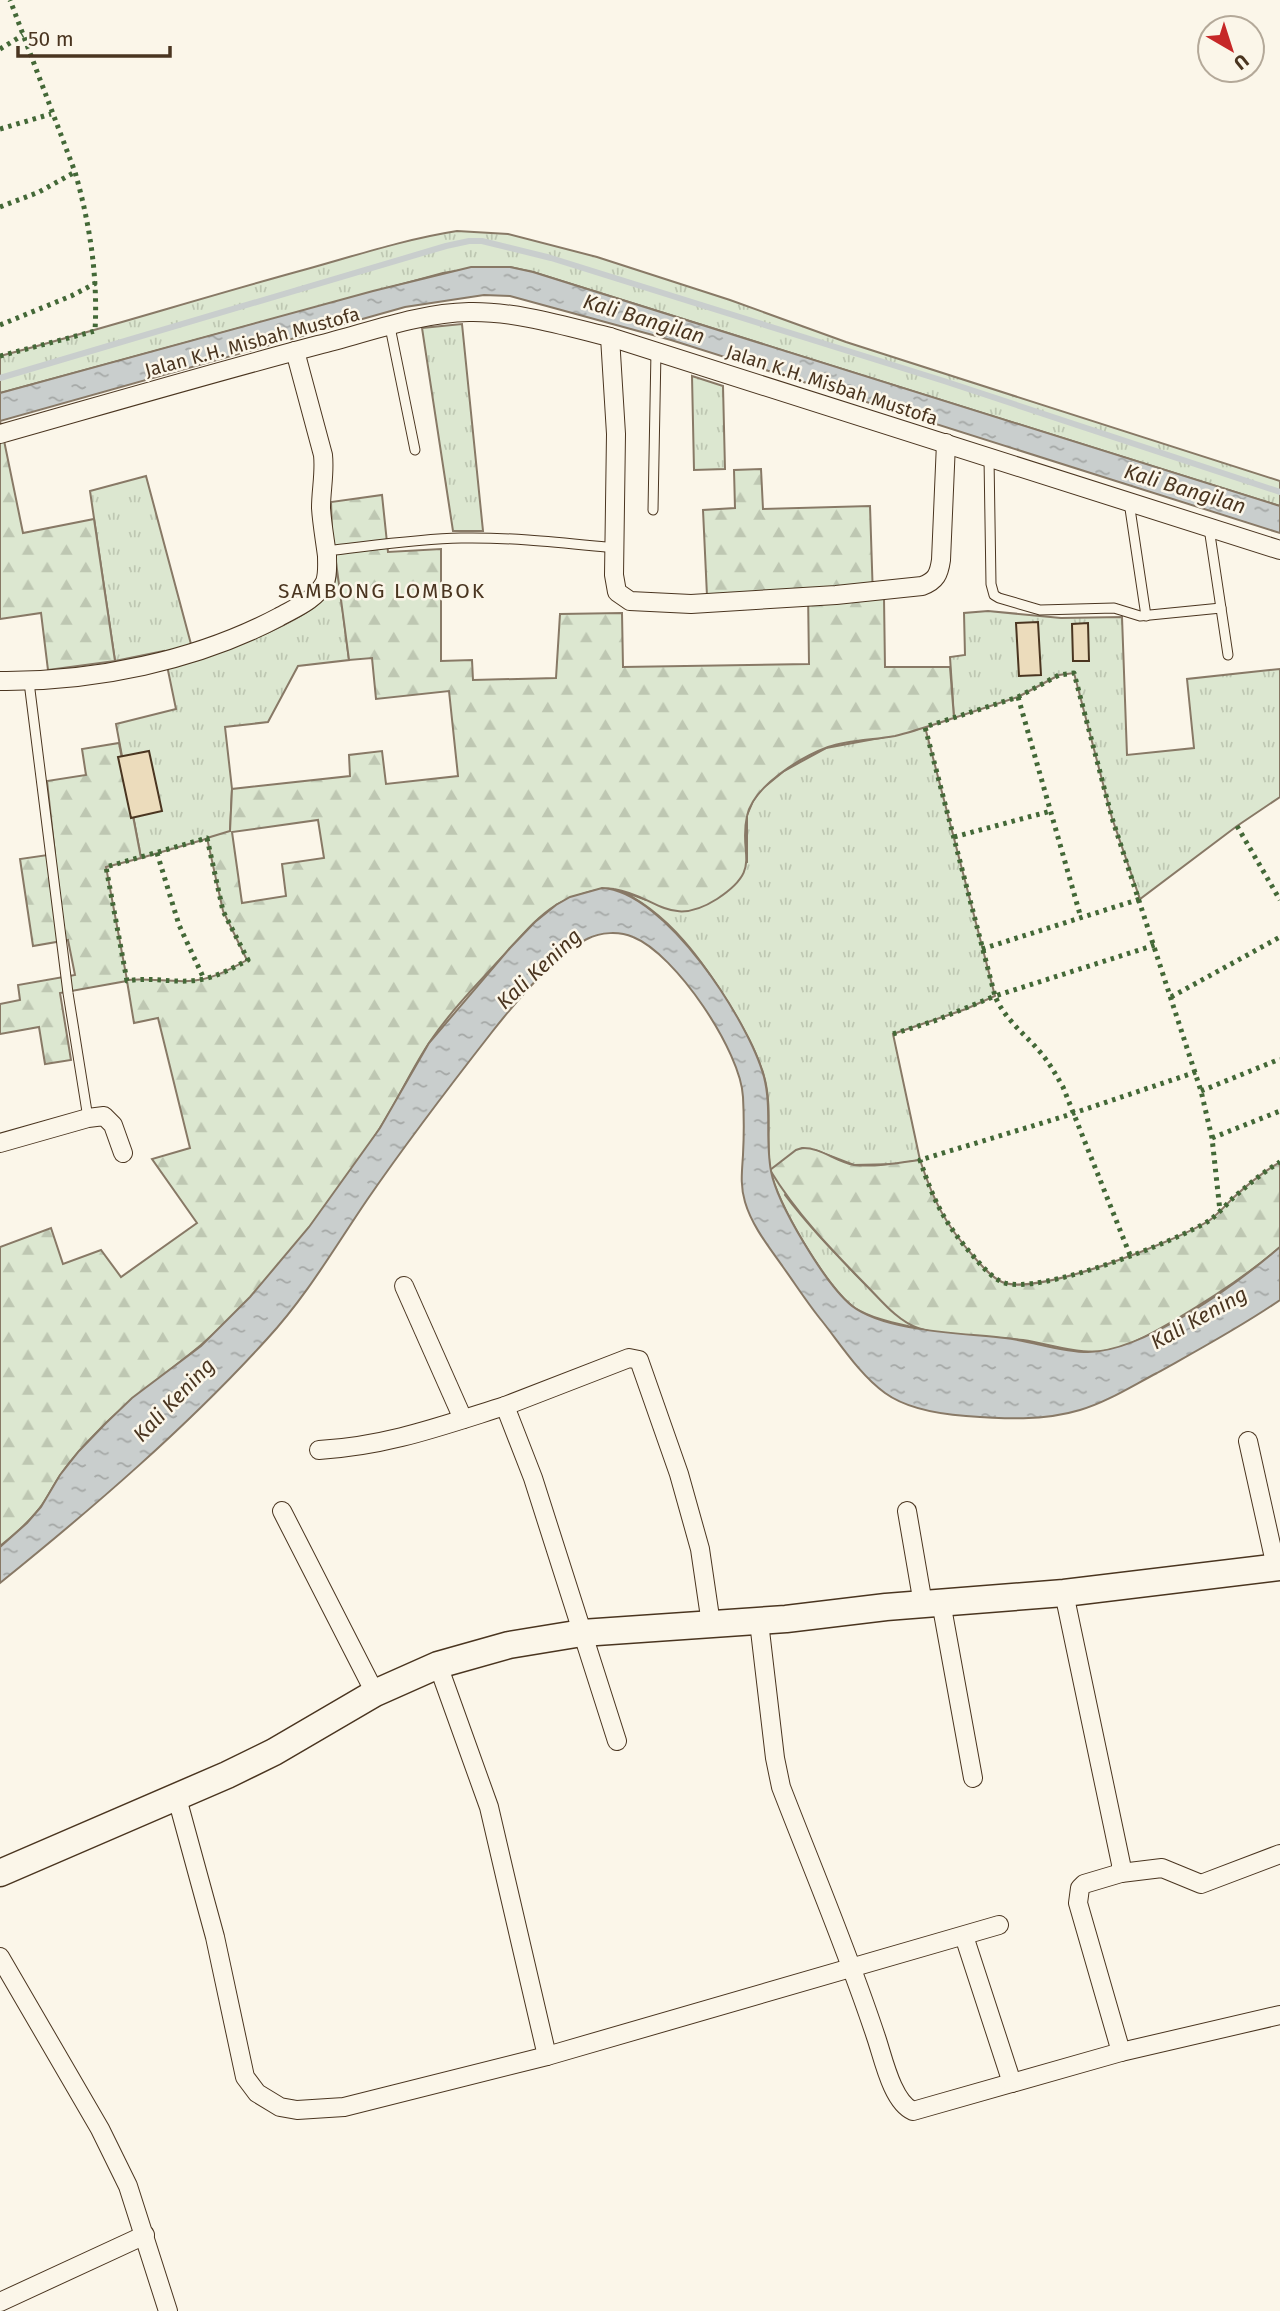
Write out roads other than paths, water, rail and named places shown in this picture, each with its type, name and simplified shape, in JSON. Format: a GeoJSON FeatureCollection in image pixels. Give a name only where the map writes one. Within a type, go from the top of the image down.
{"type":"FeatureCollection","features":[{"type":"Feature","properties":{"kind":"main road"},"geometry":{"type":"LineString","coordinates":[[0,1873],[177,1798],[274,1752],[375,1693],[438,1665],[509,1645],[582,1633],[759,1622],[932,1603],[1064,1593],[1278,1567]]}},
{"type":"Feature","properties":{"kind":"street","name":"Jalan K.H. Misbah Mustofa"},"geometry":{"type":"LineString","coordinates":[[0,433],[390,327],[446,314],[491,313],[610,337],[1280,550]]}},
{"type":"Feature","properties":{"kind":"street"},"geometry":{"type":"LineString","coordinates":[[610,337],[616,434],[615,585],[623,597],[630,601],[691,604],[836,595],[931,583],[937,578],[941,560],[946,443]]}},
{"type":"Feature","properties":{"kind":"street"},"geometry":{"type":"LineString","coordinates":[[0,681],[62,680],[186,654],[237,639],[302,605],[320,590],[327,576],[321,505],[323,455],[295,351]]}},
{"type":"Feature","properties":{"kind":"street"},"geometry":{"type":"LineString","coordinates":[[0,1143],[104,1116],[110,1120],[117,1132],[123,1153]]}},
{"type":"Feature","properties":{"kind":"street"},"geometry":{"type":"LineString","coordinates":[[404,1286],[463,1419]]}},
{"type":"Feature","properties":{"kind":"street"},"geometry":{"type":"LineString","coordinates":[[319,1450],[354,1448],[400,1439],[505,1406],[629,1358],[639,1360],[679,1475],[700,1549],[711,1624]]}},
{"type":"Feature","properties":{"kind":"street"},"geometry":{"type":"LineString","coordinates":[[505,1406],[533,1478],[617,1741]]}},
{"type":"Feature","properties":{"kind":"street"},"geometry":{"type":"LineString","coordinates":[[1248,1441],[1278,1567]]}},
{"type":"Feature","properties":{"kind":"street"},"geometry":{"type":"LineString","coordinates":[[282,1511],[375,1693]]}},
{"type":"Feature","properties":{"kind":"street"},"geometry":{"type":"LineString","coordinates":[[907,1511],[932,1603],[973,1778]]}},
{"type":"Feature","properties":{"kind":"street"},"geometry":{"type":"LineString","coordinates":[[1064,1593],[1120,1855],[1121,1873]]}},
{"type":"Feature","properties":{"kind":"street"},"geometry":{"type":"LineString","coordinates":[[759,1622],[775,1758],[781,1787],[853,1968],[891,2083],[907,2109],[913,2111],[1121,2052],[1280,2015]]}},
{"type":"Feature","properties":{"kind":"street"},"geometry":{"type":"LineString","coordinates":[[438,1665],[489,1807],[547,2056]]}},
{"type":"Feature","properties":{"kind":"street"},"geometry":{"type":"LineString","coordinates":[[177,1798],[215,1937],[245,2077],[250,2086],[268,2101],[280,2107],[297,2110],[344,2107],[547,2056],[999,1925]]}},
{"type":"Feature","properties":{"kind":"street"},"geometry":{"type":"LineString","coordinates":[[1121,2052],[1077,1903],[1077,1895],[1084,1884],[1121,1873],[1162,1868],[1201,1884],[1280,1854]]}},
{"type":"Feature","properties":{"kind":"street"},"geometry":{"type":"LineString","coordinates":[[964,1936],[1012,2083]]}},
{"type":"Feature","properties":{"kind":"street"},"geometry":{"type":"LineString","coordinates":[[0,1957],[100,2129],[128,2186],[168,2311]]}},
{"type":"Feature","properties":{"kind":"street"},"geometry":{"type":"LineString","coordinates":[[0,2302],[145,2235]]}},
{"type":"Feature","properties":{"kind":"lane"},"geometry":{"type":"LineString","coordinates":[[390,327],[415,450]]}},
{"type":"Feature","properties":{"kind":"lane"},"geometry":{"type":"LineString","coordinates":[[653,510],[656,351]]}},
{"type":"Feature","properties":{"kind":"lane"},"geometry":{"type":"LineString","coordinates":[[989,457],[991,584],[994,595],[1040,610],[1114,608],[1146,616],[1221,608]]}},
{"type":"Feature","properties":{"kind":"lane"},"geometry":{"type":"LineString","coordinates":[[1129,502],[1146,616]]}},
{"type":"Feature","properties":{"kind":"lane"},"geometry":{"type":"LineString","coordinates":[[1209,528],[1228,655]]}},
{"type":"Feature","properties":{"kind":"lane"},"geometry":{"type":"LineString","coordinates":[[326,551],[465,538],[542,541],[614,548]]}},
{"type":"Feature","properties":{"kind":"lane"},"geometry":{"type":"LineString","coordinates":[[29,681],[68,993],[88,1118]]}},
{"type":"Feature","properties":{"kind":"water","name":"Kali Bangilan"},"geometry":{"type":"Polygon","coordinates":[[[471,267],[510,267],[533,272],[1280,506],[1280,533],[671,340],[510,296],[484,295],[405,307],[0,421],[0,393],[373,291],[471,267]]]}},
{"type":"Feature","properties":{"kind":"water","name":"Kali Kening"},"geometry":{"type":"Polygon","coordinates":[[[602,888],[626,895],[652,911],[677,934],[723,993],[741,1024],[764,1077],[768,1100],[769,1159],[775,1185],[804,1243],[829,1281],[852,1306],[884,1321],[926,1330],[1015,1339],[1078,1352],[1111,1349],[1136,1341],[1189,1313],[1240,1279],[1280,1247],[1280,1300],[1219,1338],[1119,1393],[1090,1407],[1066,1414],[994,1418],[945,1414],[903,1403],[876,1386],[851,1359],[807,1301],[752,1219],[742,1184],[744,1111],[739,1078],[719,1031],[703,1006],[686,983],[650,947],[628,935],[598,935],[562,956],[501,1021],[397,1157],[307,1289],[267,1339],[205,1404],[138,1466],[0,1583],[0,1547],[41,1507],[60,1475],[106,1423],[132,1398],[201,1346],[250,1297],[309,1227],[380,1128],[429,1043],[510,948],[556,905],[570,897],[602,888]]]}},
{"type":"Feature","properties":{"kind":"waterway"},"geometry":{"type":"LineString","coordinates":[[0,378],[446,246],[482,241],[551,258],[944,381],[1280,492]]}},
{"type":"Feature","properties":{"kind":"district","name":"SAMBONG LOMBOK"},"geometry":{"type":"Point","coordinates":[382,591]}}]}
